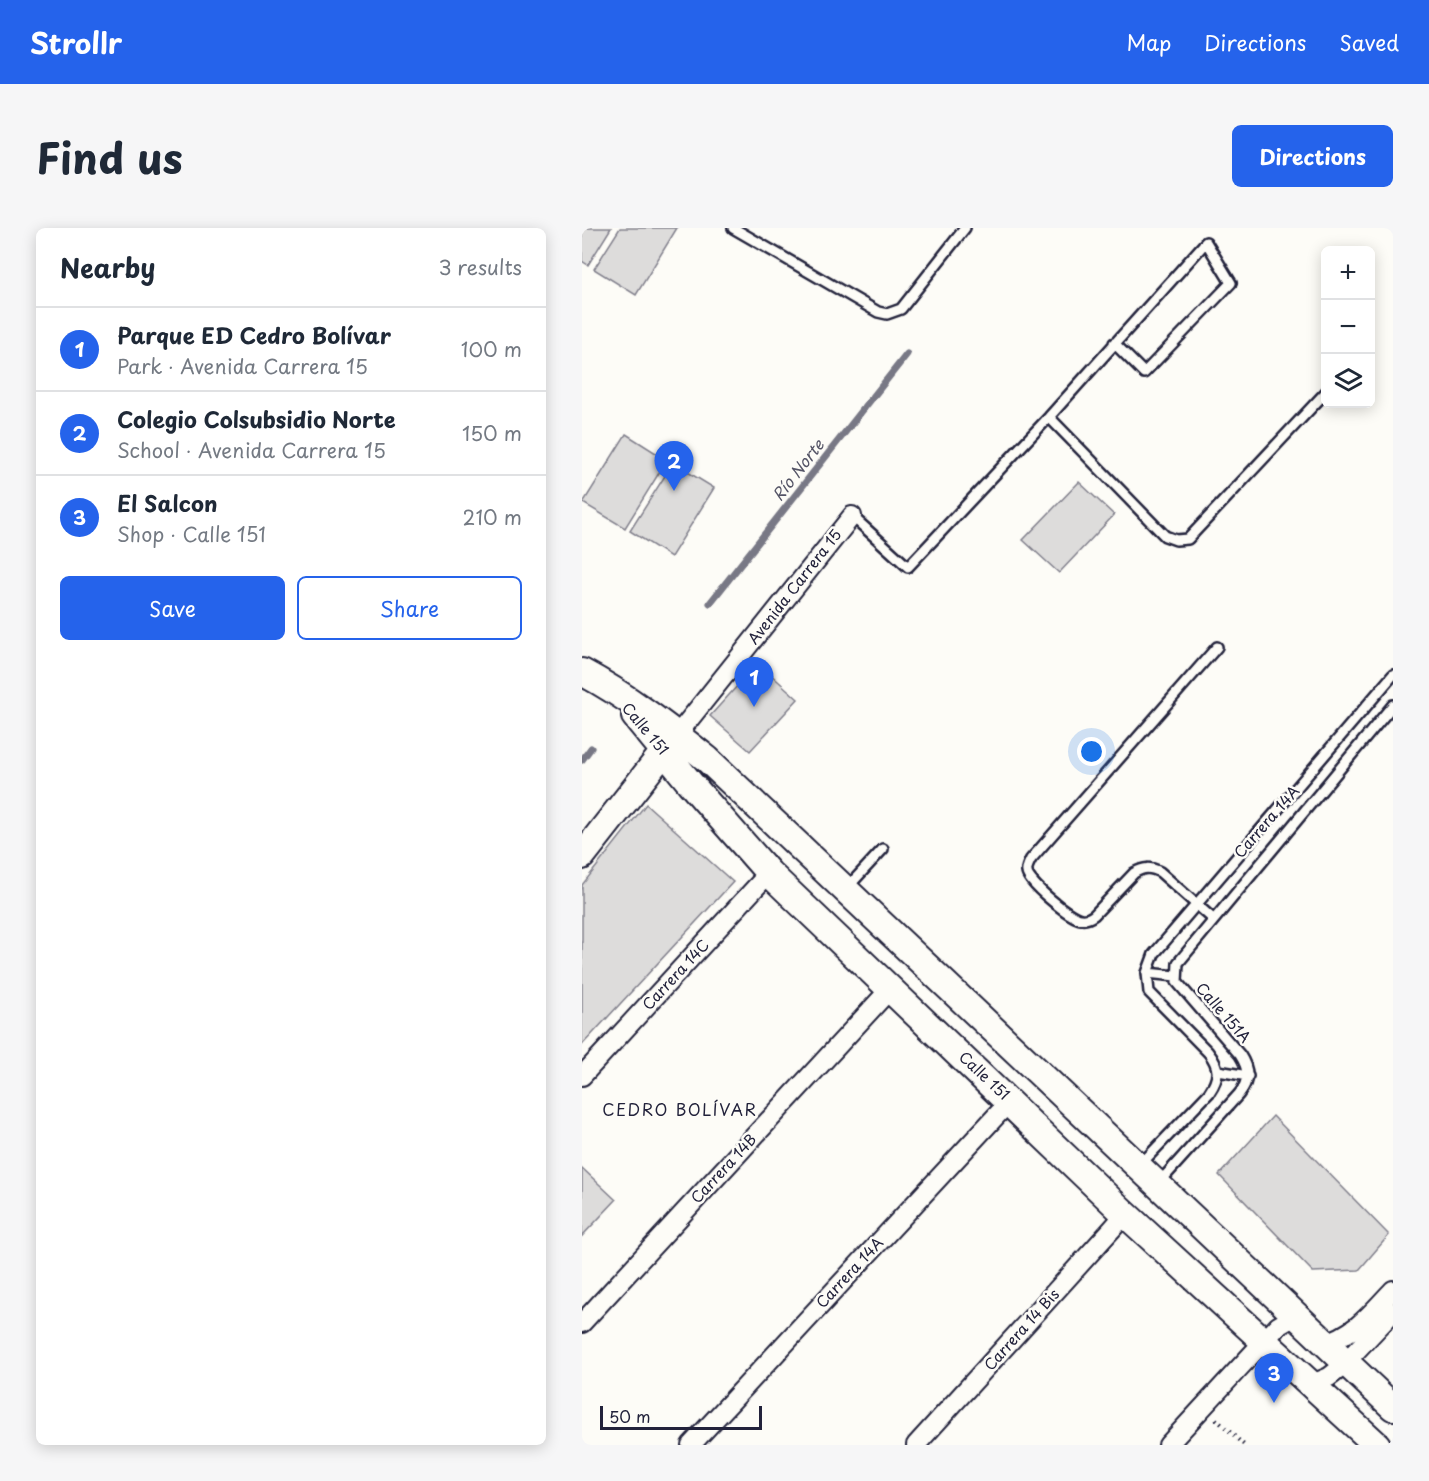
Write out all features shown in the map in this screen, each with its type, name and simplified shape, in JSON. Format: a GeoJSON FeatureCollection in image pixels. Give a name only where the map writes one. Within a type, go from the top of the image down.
{"type":"FeatureCollection","features":[{"type":"Feature","properties":{"kind":"street","name":"Avenida Carrera 15"},"geometry":{"type":"LineString","coordinates":[[582,856],[852,516]]}},
{"type":"Feature","properties":{"kind":"street","name":"Calle 151"},"geometry":{"type":"LineString","coordinates":[[582,672],[611,688],[671,743],[707,759],[1393,1407]]}},
{"type":"Feature","properties":{"kind":"street","name":"Calle 151"},"geometry":{"type":"LineString","coordinates":[[671,743],[690,783],[769,873],[1010,1101],[1122,1211],[1377,1445]]}},
{"type":"Feature","properties":{"kind":"street","name":"Carrera 14C"},"geometry":{"type":"LineString","coordinates":[[582,1076],[769,873]]}},
{"type":"Feature","properties":{"kind":"street","name":"Carrera 14B"},"geometry":{"type":"LineString","coordinates":[[582,1323],[891,988]]}},
{"type":"Feature","properties":{"kind":"street","name":"Carrera 14A"},"geometry":{"type":"LineString","coordinates":[[691,1445],[1010,1101]]}},
{"type":"Feature","properties":{"kind":"street"},"geometry":{"type":"LineString","coordinates":[[1138,1167],[1119,1187],[1122,1211],[1157,1186]]}},
{"type":"Feature","properties":{"kind":"street","name":"Carrera 14 Bis"},"geometry":{"type":"LineString","coordinates":[[916,1445],[1119,1221],[1122,1211]]}},
{"type":"Feature","properties":{"kind":"street"},"geometry":{"type":"LineString","coordinates":[[1324,1343],[1338,1340],[1351,1332],[1393,1290]]}},
{"type":"Feature","properties":{"kind":"street"},"geometry":{"type":"LineString","coordinates":[[1312,1384],[1329,1377],[1345,1363],[1393,1312]]}},
{"type":"Feature","properties":{"kind":"street"},"geometry":{"type":"LineString","coordinates":[[1168,1445],[1278,1326],[1295,1316]]}},
{"type":"Feature","properties":{"kind":"lane"},"geometry":{"type":"LineString","coordinates":[[733,228],[852,298],[878,312],[887,314],[902,309],[965,228]]}},
{"type":"Feature","properties":{"kind":"lane"},"geometry":{"type":"LineString","coordinates":[[852,516],[908,567],[1049,417],[1114,342],[1206,242],[1231,283],[1144,373],[1114,342]]}},
{"type":"Feature","properties":{"kind":"lane"},"geometry":{"type":"LineString","coordinates":[[1049,417],[1165,536],[1176,540],[1188,539],[1321,397]]}},
{"type":"Feature","properties":{"kind":"lane"},"geometry":{"type":"LineString","coordinates":[[1213,919],[1160,872],[1151,867],[1142,868],[1134,873],[1094,915],[1082,920],[1068,913],[1029,880],[1026,870],[1031,859],[1217,647]]}},
{"type":"Feature","properties":{"kind":"lane","name":"Carrera 14A"},"geometry":{"type":"LineString","coordinates":[[1147,973],[1154,954],[1393,675]]}},
{"type":"Feature","properties":{"kind":"lane","name":"Carrera 14A"},"geometry":{"type":"LineString","coordinates":[[1176,973],[1182,957],[1393,705]]}},
{"type":"Feature","properties":{"kind":"lane"},"geometry":{"type":"LineString","coordinates":[[1313,768],[1328,782]]}},
{"type":"Feature","properties":{"kind":"lane"},"geometry":{"type":"LineString","coordinates":[[845,890],[883,849]]}},
{"type":"Feature","properties":{"kind":"lane"},"geometry":{"type":"LineString","coordinates":[[1138,1167],[1209,1093],[1216,1081],[1218,1071],[1215,1061],[1208,1052],[1149,992],[1147,973],[1176,973]]}},
{"type":"Feature","properties":{"kind":"lane","name":"Calle 151A"},"geometry":{"type":"LineString","coordinates":[[1176,973],[1177,982],[1240,1055],[1246,1065],[1248,1076]]}},
{"type":"Feature","properties":{"kind":"lane"},"geometry":{"type":"LineString","coordinates":[[1157,1186],[1239,1094],[1248,1076],[1218,1071]]}},
{"type":"Feature","properties":{"kind":"path"},"geometry":{"type":"LineString","coordinates":[[1203,1407],[1244,1445]]}},
{"type":"Feature","properties":{"kind":"shaded area"},"geometry":{"type":"Polygon","coordinates":[[[582,228],[611,228],[588,265],[582,261],[582,228]]]}},
{"type":"Feature","properties":{"kind":"shaded area"},"geometry":{"type":"Polygon","coordinates":[[[620,228],[677,228],[636,295],[594,269],[620,228]]]}},
{"type":"Feature","properties":{"kind":"shaded area"},"geometry":{"type":"Polygon","coordinates":[[[626,434],[667,460],[625,528],[583,503],[626,434]]]}},
{"type":"Feature","properties":{"kind":"shaded area"},"geometry":{"type":"Polygon","coordinates":[[[673,463],[714,488],[671,557],[630,531],[673,463]]]}},
{"type":"Feature","properties":{"kind":"shaded area"},"geometry":{"type":"Polygon","coordinates":[[[1079,482],[1114,515],[1059,573],[1023,540],[1079,482]]]}},
{"type":"Feature","properties":{"kind":"shaded area"},"geometry":{"type":"Polygon","coordinates":[[[758,663],[798,699],[750,751],[710,716],[758,663]]]}},
{"type":"Feature","properties":{"kind":"shaded area"},"geometry":{"type":"Polygon","coordinates":[[[646,804],[733,882],[582,1045],[582,885],[646,804]]]}},
{"type":"Feature","properties":{"kind":"shaded area"},"geometry":{"type":"Polygon","coordinates":[[[1273,1116],[1389,1235],[1359,1270],[1313,1272],[1219,1175],[1273,1116]]]}},
{"type":"Feature","properties":{"kind":"shaded area"},"geometry":{"type":"Polygon","coordinates":[[[582,1168],[616,1200],[582,1236],[582,1168]]]}},
{"type":"Feature","properties":{"kind":"waterway","name":"Río Norte"},"geometry":{"type":"LineString","coordinates":[[710,603],[907,354]]}},
{"type":"Feature","properties":{"kind":"waterway","name":"Río Norte"},"geometry":{"type":"LineString","coordinates":[[582,760],[591,748]]}},
{"type":"Feature","properties":{"kind":"place","name":"Colegio Colsubsidio Norte"},"geometry":{"type":"Point","coordinates":[674,491]}},
{"type":"Feature","properties":{"kind":"place","name":"Parque ED Cedro Bolívar"},"geometry":{"type":"Point","coordinates":[754,707]}},
{"type":"Feature","properties":{"kind":"place","name":"El Salcon"},"geometry":{"type":"Point","coordinates":[1274,1403]}},
{"type":"Feature","properties":{"kind":"district","name":"CEDRO BOLÍVAR"},"geometry":{"type":"Point","coordinates":[680,1110]}}]}
